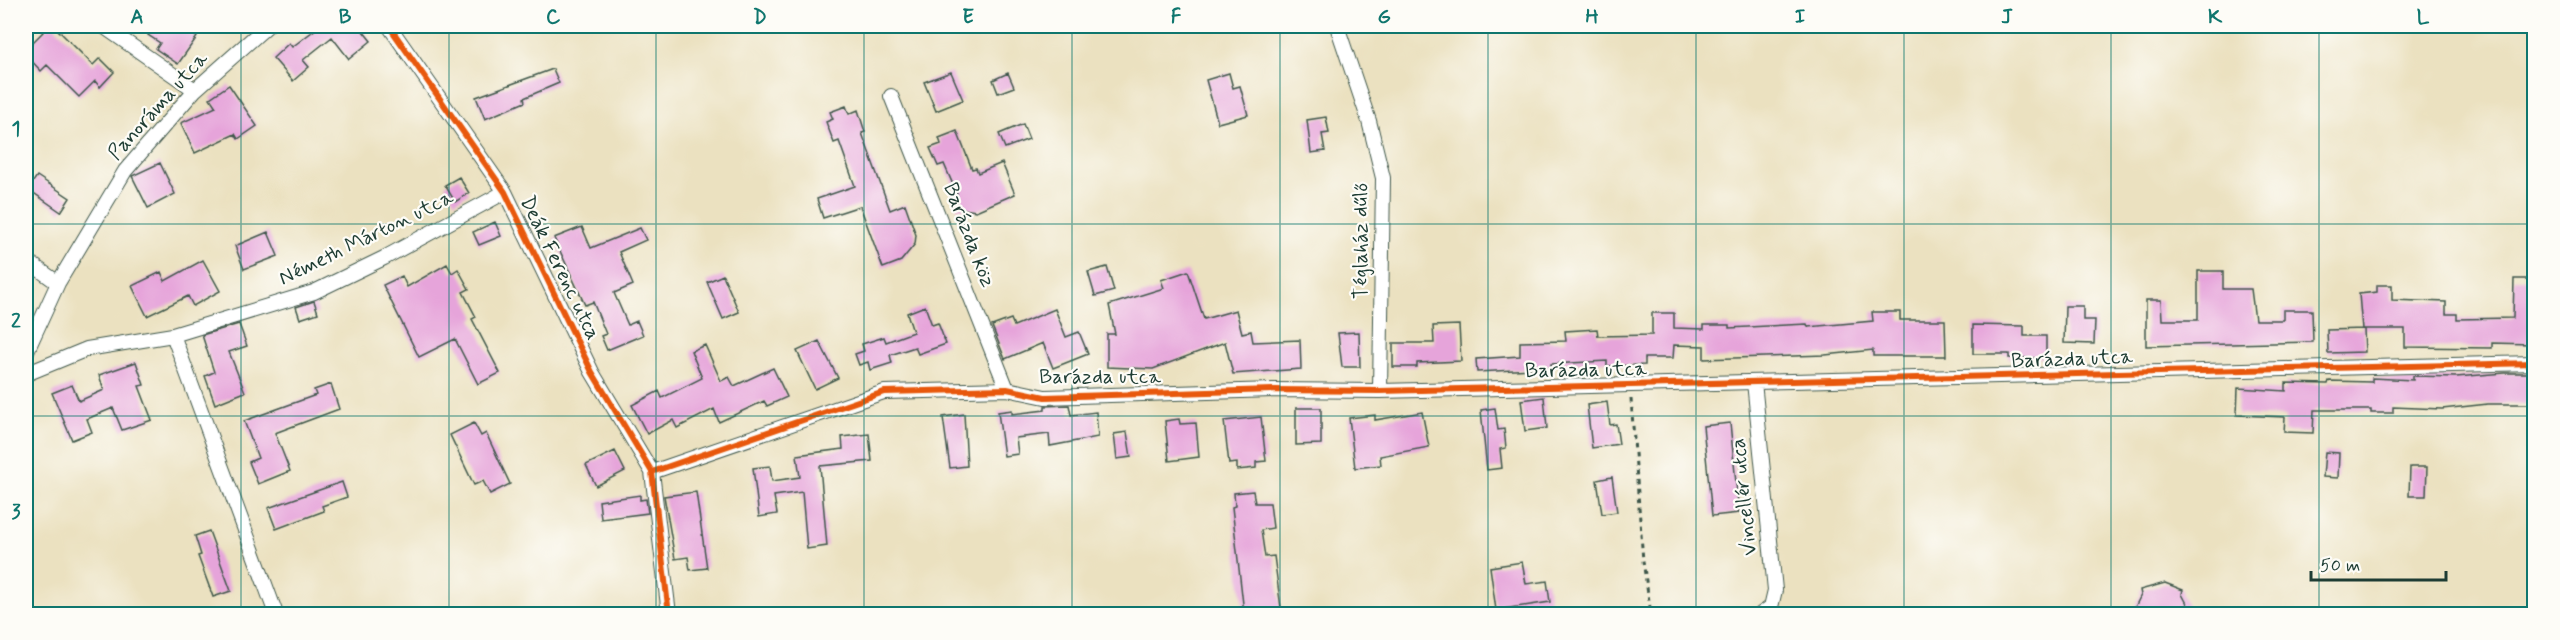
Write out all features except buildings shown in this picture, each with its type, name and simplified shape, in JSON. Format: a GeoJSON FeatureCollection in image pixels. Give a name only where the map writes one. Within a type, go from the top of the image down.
{"type":"FeatureCollection","features":[{"type":"Feature","properties":{"kind":"street"},"geometry":{"type":"LineString","coordinates":[[103,26],[195,90]]}},
{"type":"Feature","properties":{"kind":"street","name":"Panoráma utca"},"geometry":{"type":"LineString","coordinates":[[26,353],[58,283],[125,171],[195,90],[267,26]]}},
{"type":"Feature","properties":{"kind":"street","name":"Deák Ferenc utca"},"geometry":{"type":"LineString","coordinates":[[389,26],[506,192],[592,372],[652,472]]}},
{"type":"Feature","properties":{"kind":"street","name":"Téglaház dűlő"},"geometry":{"type":"LineString","coordinates":[[1337,26],[1369,121],[1383,178],[1380,391]]}},
{"type":"Feature","properties":{"kind":"street","name":"Barázda köz"},"geometry":{"type":"LineString","coordinates":[[891,96],[1007,389]]}},
{"type":"Feature","properties":{"kind":"street","name":"Németh Márton utca"},"geometry":{"type":"LineString","coordinates":[[26,374],[87,350],[173,334],[314,292],[384,258],[506,192]]}},
{"type":"Feature","properties":{"kind":"street"},"geometry":{"type":"LineString","coordinates":[[26,260],[58,283]]}},
{"type":"Feature","properties":{"kind":"street"},"geometry":{"type":"LineString","coordinates":[[173,334],[276,615]]}},
{"type":"Feature","properties":{"kind":"street","name":"Barázda utca"},"geometry":{"type":"LineString","coordinates":[[652,472],[884,392],[1007,389],[1045,397],[2535,363]]}},
{"type":"Feature","properties":{"kind":"street","name":"Vincellér utca"},"geometry":{"type":"LineString","coordinates":[[1754,382],[1774,590],[1766,611]]}},
{"type":"Feature","properties":{"kind":"street"},"geometry":{"type":"LineString","coordinates":[[652,472],[669,615]]}},
{"type":"Feature","properties":{"kind":"path"},"geometry":{"type":"LineString","coordinates":[[1630,385],[1643,561],[1651,615]]}},
{"type":"Feature","properties":{"kind":"cycle path"},"geometry":{"type":"LineString","coordinates":[[389,26],[505,192],[592,372],[652,472],[669,614]]}},
{"type":"Feature","properties":{"kind":"cycle path"},"geometry":{"type":"LineString","coordinates":[[652,472],[884,392],[1007,389],[1045,397],[2534,363]]}}]}
